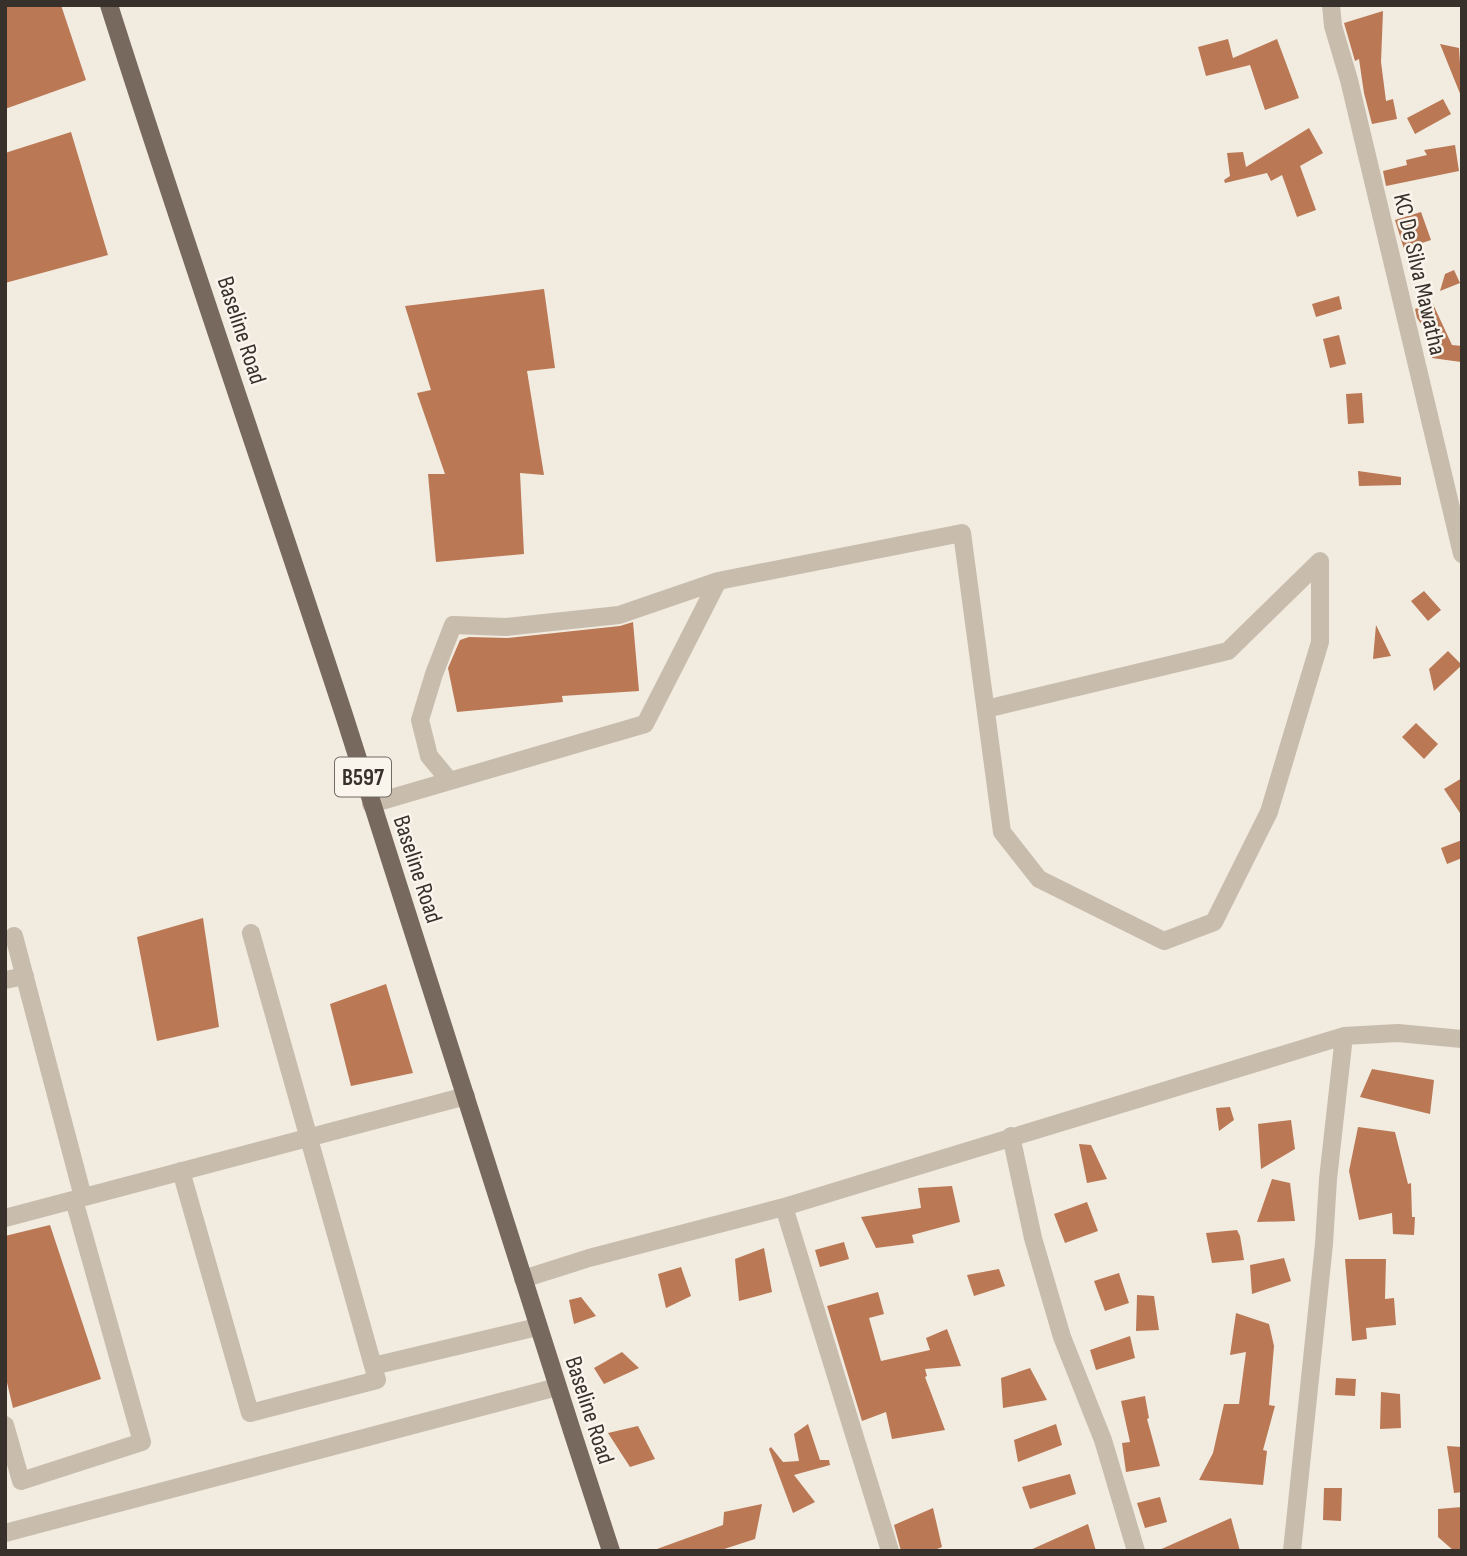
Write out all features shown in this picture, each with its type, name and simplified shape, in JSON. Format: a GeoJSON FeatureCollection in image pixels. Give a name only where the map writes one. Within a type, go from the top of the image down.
{"type":"FeatureCollection","features":[{"type":"Feature","properties":{"kind":"main road","name":"Baseline Road"},"geometry":{"type":"LineString","coordinates":[[108,5],[371,804],[611,1551]]}},
{"type":"Feature","properties":{"kind":"street","name":"KC De Silva Mawatha"},"geometry":{"type":"LineString","coordinates":[[1331,5],[1333,26],[1349,80],[1462,554]]}},
{"type":"Feature","properties":{"kind":"street"},"geometry":{"type":"LineString","coordinates":[[449,780],[429,756],[421,720],[434,674],[453,625],[506,627],[619,615],[718,581],[962,533],[1002,832],[1039,878],[1164,941],[1214,922],[1269,812],[1320,642],[1320,561],[1228,651],[986,709]]}},
{"type":"Feature","properties":{"kind":"street"},"geometry":{"type":"LineString","coordinates":[[371,804],[645,724],[718,581]]}},
{"type":"Feature","properties":{"kind":"street"},"geometry":{"type":"LineString","coordinates":[[181,1171],[250,1413],[377,1380],[251,933]]}},
{"type":"Feature","properties":{"kind":"street"},"geometry":{"type":"LineString","coordinates":[[5,1425],[21,1481],[142,1442],[14,936]]}},
{"type":"Feature","properties":{"kind":"street"},"geometry":{"type":"LineString","coordinates":[[5,981],[25,976]]}},
{"type":"Feature","properties":{"kind":"street"},"geometry":{"type":"LineString","coordinates":[[523,1279],[589,1258],[784,1207],[1344,1036],[1398,1033],[1462,1039]]}},
{"type":"Feature","properties":{"kind":"street"},"geometry":{"type":"LineString","coordinates":[[1292,1551],[1344,1036]]}},
{"type":"Feature","properties":{"kind":"street"},"geometry":{"type":"LineString","coordinates":[[5,1218],[466,1096]]}},
{"type":"Feature","properties":{"kind":"street"},"geometry":{"type":"LineString","coordinates":[[1011,1136],[1033,1238],[1062,1337],[1103,1440],[1136,1551]]}},
{"type":"Feature","properties":{"kind":"street"},"geometry":{"type":"LineString","coordinates":[[784,1207],[890,1551]]}},
{"type":"Feature","properties":{"kind":"street"},"geometry":{"type":"LineString","coordinates":[[373,1366],[537,1327]]}},
{"type":"Feature","properties":{"kind":"street"},"geometry":{"type":"LineString","coordinates":[[5,1533],[557,1387]]}},
{"type":"Feature","properties":{"kind":"building"},"geometry":{"type":"Polygon","coordinates":[[[5,5],[61,5],[86,80],[5,109],[5,5]]]}},
{"type":"Feature","properties":{"kind":"building"},"geometry":{"type":"Polygon","coordinates":[[[1383,11],[1381,62],[1386,101],[1393,99],[1397,119],[1372,124],[1359,59],[1355,61],[1344,23],[1383,11]]]}},
{"type":"Feature","properties":{"kind":"building"},"geometry":{"type":"Polygon","coordinates":[[[1228,39],[1233,58],[1277,39],[1299,98],[1265,110],[1250,65],[1206,76],[1198,47],[1228,39]]]}},
{"type":"Feature","properties":{"kind":"building"},"geometry":{"type":"Polygon","coordinates":[[[1440,44],[1459,48],[1461,96],[1440,44]]]}},
{"type":"Feature","properties":{"kind":"building"},"geometry":{"type":"Polygon","coordinates":[[[1443,99],[1451,114],[1415,134],[1407,118],[1443,99]]]}},
{"type":"Feature","properties":{"kind":"building"},"geometry":{"type":"Polygon","coordinates":[[[1309,128],[1323,153],[1300,166],[1316,210],[1297,217],[1282,175],[1271,181],[1267,173],[1225,183],[1224,180],[1230,176],[1227,153],[1243,152],[1246,167],[1309,128]]]}},
{"type":"Feature","properties":{"kind":"building"},"geometry":{"type":"Polygon","coordinates":[[[71,132],[108,255],[5,283],[5,153],[71,132]]]}},
{"type":"Feature","properties":{"kind":"building"},"geometry":{"type":"Polygon","coordinates":[[[1455,145],[1459,171],[1386,186],[1383,171],[1407,165],[1406,160],[1427,155],[1424,150],[1455,145]]]}},
{"type":"Feature","properties":{"kind":"building"},"geometry":{"type":"Polygon","coordinates":[[[1421,212],[1431,240],[1404,249],[1395,220],[1421,212]]]}},
{"type":"Feature","properties":{"kind":"building"},"geometry":{"type":"Polygon","coordinates":[[[1454,270],[1460,283],[1440,291],[1445,274],[1454,270]]]}},
{"type":"Feature","properties":{"kind":"building"},"geometry":{"type":"Polygon","coordinates":[[[544,289],[555,368],[527,371],[544,475],[520,473],[524,554],[436,562],[428,474],[445,474],[417,393],[431,390],[405,306],[544,289]]]}},
{"type":"Feature","properties":{"kind":"building"},"geometry":{"type":"Polygon","coordinates":[[[1339,296],[1342,309],[1316,317],[1312,304],[1339,296]]]}},
{"type":"Feature","properties":{"kind":"building"},"geometry":{"type":"Polygon","coordinates":[[[1432,302],[1452,345],[1462,346],[1461,362],[1432,358],[1434,343],[1417,318],[1415,309],[1432,302]]]}},
{"type":"Feature","properties":{"kind":"building"},"geometry":{"type":"Polygon","coordinates":[[[1339,335],[1346,364],[1330,368],[1323,339],[1339,335]]]}},
{"type":"Feature","properties":{"kind":"building"},"geometry":{"type":"Polygon","coordinates":[[[1362,393],[1364,423],[1348,424],[1346,394],[1362,393]]]}},
{"type":"Feature","properties":{"kind":"building"},"geometry":{"type":"Polygon","coordinates":[[[1358,471],[1401,477],[1401,485],[1359,486],[1358,471]]]}},
{"type":"Feature","properties":{"kind":"building"},"geometry":{"type":"Polygon","coordinates":[[[1424,591],[1441,610],[1428,621],[1411,601],[1424,591]]]}},
{"type":"Feature","properties":{"kind":"building"},"geometry":{"type":"Polygon","coordinates":[[[633,622],[639,691],[562,696],[563,702],[457,712],[448,668],[460,640],[469,637],[507,638],[620,626],[633,622]]]}},
{"type":"Feature","properties":{"kind":"building"},"geometry":{"type":"Polygon","coordinates":[[[1376,625],[1391,656],[1373,659],[1376,625]]]}},
{"type":"Feature","properties":{"kind":"building"},"geometry":{"type":"Polygon","coordinates":[[[1448,651],[1462,665],[1434,691],[1429,669],[1448,651]]]}},
{"type":"Feature","properties":{"kind":"building"},"geometry":{"type":"Polygon","coordinates":[[[1416,723],[1438,744],[1424,759],[1402,737],[1416,723]]]}},
{"type":"Feature","properties":{"kind":"building"},"geometry":{"type":"Polygon","coordinates":[[[1462,778],[1462,816],[1444,789],[1462,778]]]}},
{"type":"Feature","properties":{"kind":"building"},"geometry":{"type":"Polygon","coordinates":[[[1462,840],[1462,858],[1447,864],[1441,848],[1462,840]]]}},
{"type":"Feature","properties":{"kind":"building"},"geometry":{"type":"Polygon","coordinates":[[[203,918],[219,1027],[157,1041],[137,937],[203,918]]]}},
{"type":"Feature","properties":{"kind":"building"},"geometry":{"type":"Polygon","coordinates":[[[386,984],[413,1073],[351,1086],[330,1004],[386,984]]]}},
{"type":"Feature","properties":{"kind":"building"},"geometry":{"type":"Polygon","coordinates":[[[1372,1069],[1434,1080],[1430,1114],[1360,1097],[1372,1069]]]}},
{"type":"Feature","properties":{"kind":"building"},"geometry":{"type":"Polygon","coordinates":[[[1230,1107],[1234,1120],[1219,1131],[1216,1108],[1230,1107]]]}},
{"type":"Feature","properties":{"kind":"building"},"geometry":{"type":"Polygon","coordinates":[[[1291,1120],[1295,1149],[1261,1169],[1258,1124],[1291,1120]]]}},
{"type":"Feature","properties":{"kind":"building"},"geometry":{"type":"Polygon","coordinates":[[[1358,1127],[1395,1132],[1408,1184],[1411,1183],[1414,1235],[1393,1234],[1392,1213],[1359,1220],[1349,1171],[1358,1127]]]}},
{"type":"Feature","properties":{"kind":"building"},"geometry":{"type":"Polygon","coordinates":[[[1079,1144],[1091,1145],[1107,1179],[1087,1183],[1079,1144]]]}},
{"type":"Feature","properties":{"kind":"building"},"geometry":{"type":"Polygon","coordinates":[[[1272,1179],[1290,1183],[1295,1221],[1257,1222],[1272,1179]]]}},
{"type":"Feature","properties":{"kind":"building"},"geometry":{"type":"Polygon","coordinates":[[[952,1186],[960,1222],[912,1235],[914,1243],[876,1248],[861,1217],[921,1208],[918,1188],[952,1186]]]}},
{"type":"Feature","properties":{"kind":"building"},"geometry":{"type":"Polygon","coordinates":[[[1087,1202],[1098,1231],[1065,1243],[1054,1214],[1087,1202]]]}},
{"type":"Feature","properties":{"kind":"building"},"geometry":{"type":"Polygon","coordinates":[[[50,1225],[101,1379],[13,1408],[5,1374],[5,1236],[50,1225]]]}},
{"type":"Feature","properties":{"kind":"building"},"geometry":{"type":"Polygon","coordinates":[[[1237,1230],[1244,1260],[1212,1263],[1206,1233],[1237,1230]]]}},
{"type":"Feature","properties":{"kind":"building"},"geometry":{"type":"Polygon","coordinates":[[[844,1242],[849,1259],[820,1267],[815,1250],[844,1242]]]}},
{"type":"Feature","properties":{"kind":"building"},"geometry":{"type":"Polygon","coordinates":[[[764,1248],[772,1292],[739,1301],[735,1259],[764,1248]]]}},
{"type":"Feature","properties":{"kind":"building"},"geometry":{"type":"Polygon","coordinates":[[[1284,1258],[1291,1281],[1252,1294],[1250,1265],[1284,1258]]]}},
{"type":"Feature","properties":{"kind":"building"},"geometry":{"type":"Polygon","coordinates":[[[1345,1259],[1386,1259],[1385,1299],[1394,1298],[1396,1325],[1366,1328],[1367,1339],[1352,1341],[1345,1259]]]}},
{"type":"Feature","properties":{"kind":"building"},"geometry":{"type":"Polygon","coordinates":[[[681,1267],[691,1296],[666,1308],[658,1274],[681,1267]]]}},
{"type":"Feature","properties":{"kind":"building"},"geometry":{"type":"Polygon","coordinates":[[[999,1269],[1005,1286],[974,1296],[967,1275],[999,1269]]]}},
{"type":"Feature","properties":{"kind":"building"},"geometry":{"type":"Polygon","coordinates":[[[1119,1273],[1129,1303],[1105,1311],[1094,1281],[1119,1273]]]}},
{"type":"Feature","properties":{"kind":"building"},"geometry":{"type":"Polygon","coordinates":[[[878,1292],[884,1314],[869,1318],[881,1361],[930,1350],[926,1338],[947,1329],[961,1366],[925,1369],[925,1377],[945,1430],[892,1439],[886,1412],[862,1421],[827,1306],[878,1292]]]}},
{"type":"Feature","properties":{"kind":"building"},"geometry":{"type":"Polygon","coordinates":[[[1137,1295],[1154,1296],[1159,1330],[1136,1331],[1137,1295]]]}},
{"type":"Feature","properties":{"kind":"building"},"geometry":{"type":"Polygon","coordinates":[[[581,1297],[596,1316],[574,1324],[569,1300],[581,1297]]]}},
{"type":"Feature","properties":{"kind":"building"},"geometry":{"type":"Polygon","coordinates":[[[1236,1313],[1269,1324],[1274,1346],[1269,1405],[1275,1406],[1263,1450],[1267,1451],[1263,1485],[1199,1480],[1213,1453],[1224,1404],[1239,1404],[1246,1352],[1230,1355],[1236,1313]]]}},
{"type":"Feature","properties":{"kind":"building"},"geometry":{"type":"Polygon","coordinates":[[[1130,1336],[1135,1358],[1096,1370],[1090,1350],[1130,1336]]]}},
{"type":"Feature","properties":{"kind":"building"},"geometry":{"type":"Polygon","coordinates":[[[622,1352],[639,1368],[604,1384],[594,1368],[622,1352]]]}},
{"type":"Feature","properties":{"kind":"building"},"geometry":{"type":"Polygon","coordinates":[[[1030,1368],[1047,1400],[1003,1408],[1001,1378],[1030,1368]]]}},
{"type":"Feature","properties":{"kind":"building"},"geometry":{"type":"Polygon","coordinates":[[[1336,1378],[1356,1379],[1355,1396],[1335,1395],[1336,1378]]]}},
{"type":"Feature","properties":{"kind":"building"},"geometry":{"type":"Polygon","coordinates":[[[1381,1392],[1400,1394],[1401,1428],[1380,1429],[1381,1392]]]}},
{"type":"Feature","properties":{"kind":"building"},"geometry":{"type":"Polygon","coordinates":[[[1145,1396],[1147,1419],[1160,1466],[1126,1472],[1122,1443],[1130,1442],[1121,1401],[1145,1396]]]}},
{"type":"Feature","properties":{"kind":"building"},"geometry":{"type":"Polygon","coordinates":[[[808,1424],[820,1460],[829,1460],[830,1465],[794,1475],[815,1502],[793,1513],[769,1449],[771,1447],[783,1462],[799,1461],[794,1434],[808,1424]]]}},
{"type":"Feature","properties":{"kind":"building"},"geometry":{"type":"Polygon","coordinates":[[[1056,1424],[1062,1445],[1018,1462],[1014,1440],[1056,1424]]]}},
{"type":"Feature","properties":{"kind":"building"},"geometry":{"type":"Polygon","coordinates":[[[638,1426],[655,1459],[630,1467],[608,1433],[638,1426]]]}},
{"type":"Feature","properties":{"kind":"building"},"geometry":{"type":"Polygon","coordinates":[[[1447,1446],[1462,1447],[1462,1492],[1454,1493],[1447,1446]]]}},
{"type":"Feature","properties":{"kind":"building"},"geometry":{"type":"Polygon","coordinates":[[[1070,1474],[1076,1494],[1030,1509],[1022,1487],[1070,1474]]]}},
{"type":"Feature","properties":{"kind":"building"},"geometry":{"type":"Polygon","coordinates":[[[1324,1488],[1342,1488],[1341,1521],[1323,1520],[1324,1488]]]}},
{"type":"Feature","properties":{"kind":"building"},"geometry":{"type":"Polygon","coordinates":[[[1160,1497],[1167,1522],[1145,1528],[1137,1503],[1160,1497]]]}},
{"type":"Feature","properties":{"kind":"building"},"geometry":{"type":"Polygon","coordinates":[[[762,1504],[755,1539],[718,1551],[657,1551],[723,1525],[724,1512],[762,1504]]]}},
{"type":"Feature","properties":{"kind":"building"},"geometry":{"type":"Polygon","coordinates":[[[1462,1507],[1462,1551],[1454,1551],[1438,1537],[1438,1509],[1462,1507]]]}},
{"type":"Feature","properties":{"kind":"building"},"geometry":{"type":"Polygon","coordinates":[[[933,1508],[942,1547],[932,1551],[901,1551],[894,1525],[933,1508]]]}},
{"type":"Feature","properties":{"kind":"building"},"geometry":{"type":"Polygon","coordinates":[[[1231,1518],[1240,1551],[1157,1551],[1231,1518]]]}},
{"type":"Feature","properties":{"kind":"building"},"geometry":{"type":"Polygon","coordinates":[[[1088,1524],[1096,1551],[1028,1551],[1088,1524]]]}}]}
